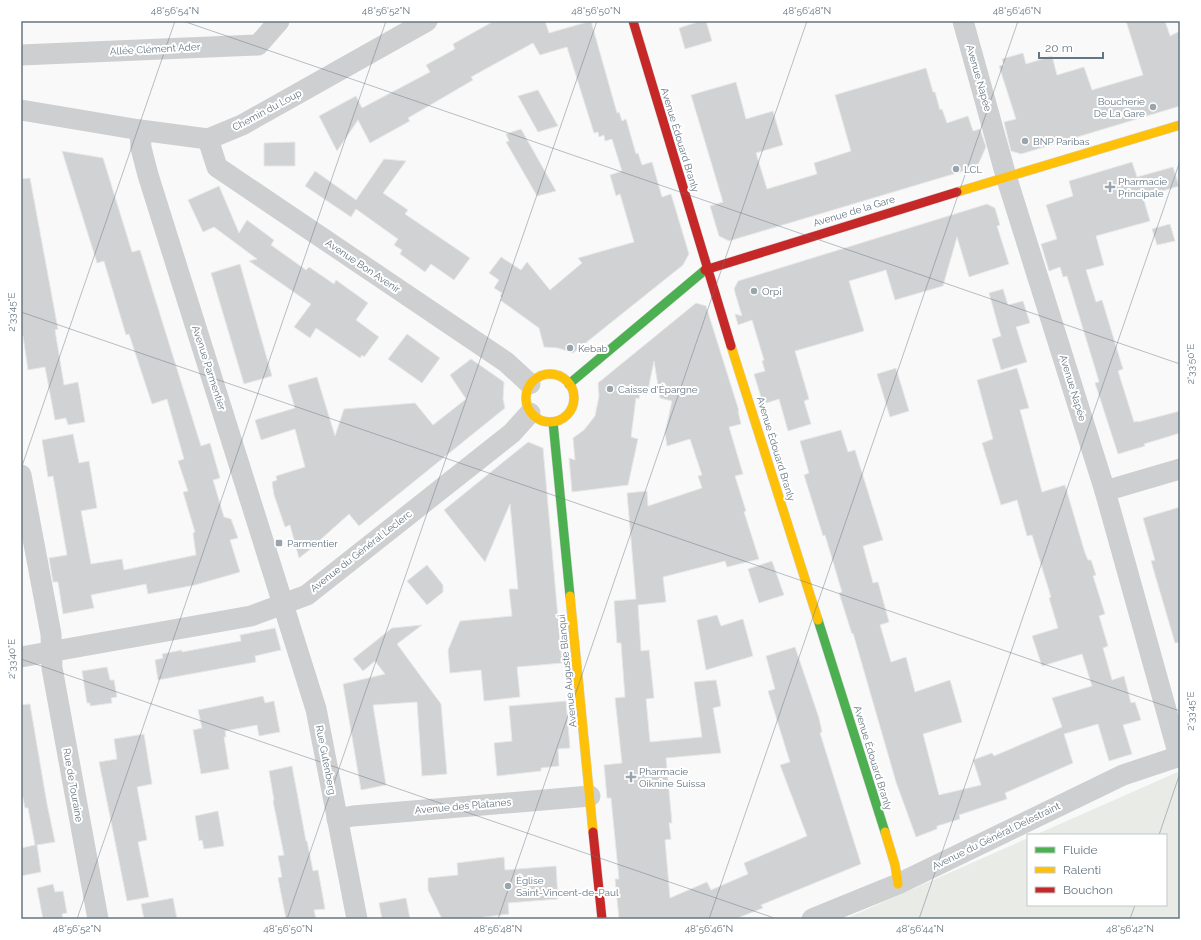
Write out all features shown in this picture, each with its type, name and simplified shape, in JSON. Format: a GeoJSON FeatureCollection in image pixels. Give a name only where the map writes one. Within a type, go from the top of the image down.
{"type":"FeatureCollection","features":[{"type":"Feature","properties":{"kind":"street","name":"Allée Clément Ader"},"geometry":{"type":"LineString","coordinates":[[21,55],[258,45],[279,21]]}},
{"type":"Feature","properties":{"kind":"street","name":"Chemin du Loup"},"geometry":{"type":"LineString","coordinates":[[21,110],[140,130],[208,139],[242,125],[427,21]]}},
{"type":"Feature","properties":{"kind":"street","name":"Avenue Édouard Branly"},"geometry":{"type":"LineString","coordinates":[[633,21],[707,268],[895,865],[898,884]]}},
{"type":"Feature","properties":{"kind":"street","name":"Avenue Napée"},"geometry":{"type":"LineString","coordinates":[[963,21],[1006,176],[1105,491],[1180,756]]}},
{"type":"Feature","properties":{"kind":"street","name":"Avenue de la Gare"},"geometry":{"type":"LineString","coordinates":[[569,384],[707,268],[1006,176],[1180,125]]}},
{"type":"Feature","properties":{"kind":"street","name":"Avenue Parmentier"},"geometry":{"type":"LineString","coordinates":[[140,130],[148,175],[284,605]]}},
{"type":"Feature","properties":{"kind":"street","name":"Avenue Bon Avenir"},"geometry":{"type":"LineString","coordinates":[[208,139],[217,167],[506,362],[530,384]]}},
{"type":"Feature","properties":{"kind":"street"},"geometry":{"type":"LineString","coordinates":[[542,375],[557,375],[569,384],[574,399],[568,414],[554,422],[541,420],[530,413],[526,398],[530,384],[542,375]]}},
{"type":"Feature","properties":{"kind":"street","name":"Avenue du Général Leclerc"},"geometry":{"type":"LineString","coordinates":[[21,657],[251,616],[284,605],[307,595],[512,433],[530,413]]}},
{"type":"Feature","properties":{"kind":"street","name":"Avenue Auguste Blanqui"},"geometry":{"type":"LineString","coordinates":[[554,422],[602,919]]}},
{"type":"Feature","properties":{"kind":"street"},"geometry":{"type":"LineString","coordinates":[[1105,491],[1180,469]]}},
{"type":"Feature","properties":{"kind":"street","name":"Rue de Touraine"},"geometry":{"type":"LineString","coordinates":[[21,475],[51,634],[50,652],[98,919]]}},
{"type":"Feature","properties":{"kind":"street","name":"Rue Gutenberg"},"geometry":{"type":"LineString","coordinates":[[284,605],[316,709],[357,919]]}},
{"type":"Feature","properties":{"kind":"street","name":"Avenue du Général Delestraint"},"geometry":{"type":"LineString","coordinates":[[812,919],[898,884],[1123,775],[1180,756]]}},
{"type":"Feature","properties":{"kind":"street","name":"Avenue des Platanes"},"geometry":{"type":"LineString","coordinates":[[337,819],[353,816],[590,796]]}},
{"type":"Feature","properties":{"kind":"shaded area"},"geometry":{"type":"Polygon","coordinates":[[[1180,771],[1180,919],[845,919],[1027,838],[1027,906],[1167,906],[1167,834],[1037,834],[1180,771]]]}},
{"type":"Feature","properties":{"kind":"building"},"geometry":{"type":"Polygon","coordinates":[[[494,21],[545,21],[549,33],[591,21],[617,113],[619,112],[622,121],[626,119],[636,154],[638,153],[642,165],[652,162],[662,197],[671,194],[689,254],[683,265],[573,353],[558,348],[544,347],[539,328],[500,300],[502,298],[500,296],[502,293],[494,288],[499,280],[489,273],[501,257],[521,270],[527,262],[550,290],[582,263],[578,258],[634,242],[620,194],[616,196],[610,175],[622,171],[612,139],[605,141],[604,135],[599,137],[598,132],[594,133],[567,47],[540,55],[533,43],[471,77],[473,80],[408,118],[410,121],[370,143],[358,120],[337,151],[319,116],[356,96],[362,108],[430,72],[426,65],[455,49],[453,44],[494,21]]]}},
{"type":"Feature","properties":{"kind":"building"},"geometry":{"type":"Polygon","coordinates":[[[701,21],[706,21],[712,41],[685,49],[679,28],[701,21]]]}},
{"type":"Feature","properties":{"kind":"building"},"geometry":{"type":"Polygon","coordinates":[[[1126,21],[1165,21],[1170,36],[1180,31],[1180,106],[1021,154],[1011,151],[1004,122],[1016,119],[999,66],[1004,65],[1002,59],[1023,53],[1026,64],[1052,56],[1057,75],[1084,67],[1092,90],[1143,75],[1126,21]]]}},
{"type":"Feature","properties":{"kind":"building"},"geometry":{"type":"Polygon","coordinates":[[[926,68],[933,92],[935,92],[940,110],[942,109],[947,123],[968,116],[973,131],[980,129],[986,147],[977,167],[729,241],[719,236],[710,206],[723,202],[691,95],[736,82],[746,119],[773,111],[783,145],[756,153],[767,189],[817,174],[814,163],[851,151],[835,95],[926,68]]]}},
{"type":"Feature","properties":{"kind":"building"},"geometry":{"type":"Polygon","coordinates":[[[538,90],[558,126],[538,132],[518,96],[538,90]]]}},
{"type":"Feature","properties":{"kind":"building"},"geometry":{"type":"Polygon","coordinates":[[[521,129],[556,191],[537,196],[506,142],[509,141],[506,134],[521,129]]]}},
{"type":"Feature","properties":{"kind":"building"},"geometry":{"type":"Polygon","coordinates":[[[295,142],[295,166],[264,166],[264,143],[295,142]]]}},
{"type":"Feature","properties":{"kind":"building"},"geometry":{"type":"Polygon","coordinates":[[[62,151],[103,158],[132,252],[140,250],[201,446],[210,443],[220,478],[213,480],[224,517],[231,519],[238,538],[230,540],[240,572],[195,585],[148,594],[146,584],[91,595],[94,608],[63,614],[58,582],[53,582],[49,558],[67,555],[53,476],[48,477],[42,440],[73,434],[79,463],[89,461],[97,508],[81,511],[91,564],[122,559],[124,570],[196,555],[193,533],[195,532],[183,492],[188,491],[178,461],[184,459],[167,399],[152,404],[129,334],[126,335],[104,261],[97,263],[62,151]]]}},
{"type":"Feature","properties":{"kind":"building"},"geometry":{"type":"Polygon","coordinates":[[[384,159],[406,161],[383,193],[408,210],[405,214],[470,258],[454,280],[431,264],[425,272],[400,254],[402,250],[394,245],[398,239],[356,209],[351,217],[305,186],[315,171],[356,200],[384,159]]]}},
{"type":"Feature","properties":{"kind":"building"},"geometry":{"type":"Polygon","coordinates":[[[1132,162],[1137,177],[1173,167],[1179,186],[1143,197],[1150,221],[1096,236],[1104,265],[1086,270],[1096,302],[1102,300],[1123,369],[1118,371],[1134,422],[1180,411],[1180,433],[1118,454],[1095,383],[1099,382],[1098,378],[1067,276],[1063,277],[1060,267],[1049,271],[1041,244],[1057,239],[1046,205],[1073,196],[1069,181],[1132,162]]]}},
{"type":"Feature","properties":{"kind":"building"},"geometry":{"type":"Polygon","coordinates":[[[30,178],[58,329],[55,330],[64,385],[78,382],[85,422],[68,425],[66,418],[55,420],[45,367],[28,370],[23,336],[21,336],[21,179],[30,178]]]}},
{"type":"Feature","properties":{"kind":"building"},"geometry":{"type":"Polygon","coordinates":[[[219,186],[239,233],[247,220],[274,240],[271,245],[306,270],[309,267],[334,284],[336,280],[368,303],[356,320],[379,337],[364,357],[362,355],[360,358],[316,328],[310,338],[294,327],[311,304],[249,261],[257,259],[214,227],[203,232],[188,200],[219,186]]]}},
{"type":"Feature","properties":{"kind":"building"},"geometry":{"type":"Polygon","coordinates":[[[987,204],[995,208],[1000,225],[997,226],[1009,264],[969,277],[957,237],[943,286],[895,300],[886,270],[849,281],[864,331],[795,351],[809,399],[804,401],[811,424],[788,431],[779,399],[763,404],[754,374],[765,371],[762,361],[764,360],[752,320],[738,325],[735,314],[742,316],[734,289],[738,281],[987,204]]]}},
{"type":"Feature","properties":{"kind":"building"},"geometry":{"type":"Polygon","coordinates":[[[1170,224],[1175,241],[1157,245],[1152,229],[1170,224]]]}},
{"type":"Feature","properties":{"kind":"building"},"geometry":{"type":"Polygon","coordinates":[[[240,264],[272,376],[244,384],[211,273],[240,264]]]}},
{"type":"Feature","properties":{"kind":"building"},"geometry":{"type":"Polygon","coordinates":[[[1003,289],[1008,305],[1023,301],[1030,323],[1016,327],[1027,362],[1001,370],[992,339],[1001,336],[989,293],[1003,289]]]}},
{"type":"Feature","properties":{"kind":"building"},"geometry":{"type":"Polygon","coordinates":[[[696,303],[706,306],[739,411],[741,424],[729,427],[743,474],[735,476],[746,511],[744,512],[759,559],[727,567],[725,561],[663,577],[666,602],[638,605],[641,651],[649,650],[654,698],[646,699],[650,742],[702,737],[694,682],[716,680],[721,706],[713,708],[721,753],[666,758],[672,823],[669,823],[671,839],[665,840],[670,898],[707,882],[711,890],[748,874],[744,863],[807,836],[780,765],[790,762],[768,691],[775,689],[766,656],[795,647],[819,718],[822,732],[820,733],[861,864],[761,905],[763,908],[735,919],[619,919],[615,879],[619,879],[611,798],[607,798],[604,765],[622,763],[615,698],[625,697],[621,643],[617,643],[614,601],[636,599],[627,493],[647,491],[648,506],[702,488],[698,476],[702,475],[690,439],[667,446],[665,433],[672,401],[660,398],[654,361],[647,395],[640,393],[639,399],[636,398],[631,437],[638,439],[628,485],[572,492],[569,458],[575,460],[573,438],[584,430],[595,416],[599,396],[598,383],[696,303]]]}},
{"type":"Feature","properties":{"kind":"building"},"geometry":{"type":"Polygon","coordinates":[[[407,334],[440,358],[422,383],[388,359],[407,334]]]}},
{"type":"Feature","properties":{"kind":"building"},"geometry":{"type":"Polygon","coordinates":[[[471,359],[504,382],[503,399],[505,408],[359,526],[349,514],[320,540],[321,541],[299,558],[290,525],[285,527],[274,495],[272,482],[277,480],[276,476],[305,467],[295,429],[261,440],[255,420],[295,408],[288,385],[317,377],[335,436],[344,409],[415,403],[433,425],[466,399],[450,375],[471,359]]]}},
{"type":"Feature","properties":{"kind":"building"},"geometry":{"type":"Polygon","coordinates":[[[896,368],[909,411],[890,417],[877,374],[896,368]]]}},
{"type":"Feature","properties":{"kind":"building"},"geometry":{"type":"Polygon","coordinates":[[[1017,368],[1029,408],[1020,410],[1042,492],[1065,485],[1085,553],[1088,560],[1091,560],[1096,575],[1093,576],[1105,614],[1099,616],[1108,646],[1103,648],[1112,680],[1124,676],[1131,703],[1135,702],[1141,720],[1123,725],[1132,754],[1109,761],[1098,724],[1064,734],[1073,763],[1005,793],[1007,799],[959,815],[960,819],[937,826],[937,829],[916,837],[896,782],[853,633],[852,634],[839,593],[842,592],[825,535],[823,536],[804,475],[809,473],[800,441],[841,430],[848,452],[855,450],[883,540],[863,546],[873,583],[878,582],[889,622],[880,625],[891,662],[906,657],[915,692],[950,680],[962,722],[923,734],[939,795],[981,785],[973,760],[992,753],[994,756],[1062,727],[1052,698],[1092,686],[1082,654],[1042,666],[1032,636],[1058,628],[1049,598],[1051,597],[1032,535],[1027,536],[1017,500],[1001,505],[982,443],[993,439],[977,380],[1017,368]]]}},
{"type":"Feature","properties":{"kind":"building"},"geometry":{"type":"Polygon","coordinates":[[[528,442],[543,448],[562,663],[517,667],[520,697],[484,701],[481,670],[450,673],[448,650],[460,621],[512,616],[509,589],[518,589],[510,504],[485,562],[444,510],[528,442]]]}},
{"type":"Feature","properties":{"kind":"building"},"geometry":{"type":"Polygon","coordinates":[[[1180,507],[1180,642],[1175,643],[1151,561],[1155,560],[1143,518],[1180,507]]]}},
{"type":"Feature","properties":{"kind":"building"},"geometry":{"type":"Polygon","coordinates":[[[772,561],[784,595],[759,603],[748,569],[772,561]]]}},
{"type":"Feature","properties":{"kind":"building"},"geometry":{"type":"Polygon","coordinates":[[[427,565],[443,585],[443,592],[427,605],[407,581],[427,565]]]}},
{"type":"Feature","properties":{"kind":"building"},"geometry":{"type":"Polygon","coordinates":[[[717,615],[721,626],[743,619],[753,656],[706,670],[697,620],[717,615]]]}},
{"type":"Feature","properties":{"kind":"building"},"geometry":{"type":"Polygon","coordinates":[[[422,625],[397,644],[441,704],[447,774],[422,776],[417,702],[373,705],[386,785],[361,790],[343,684],[385,674],[375,661],[363,671],[353,659],[392,628],[422,625]]]}},
{"type":"Feature","properties":{"kind":"building"},"geometry":{"type":"Polygon","coordinates":[[[275,628],[281,650],[255,656],[256,662],[158,680],[155,660],[163,658],[162,654],[182,650],[182,652],[241,641],[240,635],[275,628]]]}},
{"type":"Feature","properties":{"kind":"building"},"geometry":{"type":"Polygon","coordinates":[[[107,667],[110,680],[114,680],[117,697],[111,698],[112,703],[90,706],[90,703],[87,703],[82,671],[107,667]]]}},
{"type":"Feature","properties":{"kind":"building"},"geometry":{"type":"Polygon","coordinates":[[[263,696],[265,703],[274,701],[280,732],[259,736],[257,725],[225,731],[226,737],[224,737],[229,769],[201,774],[193,730],[202,728],[198,710],[263,696]]]}},
{"type":"Feature","properties":{"kind":"building"},"geometry":{"type":"Polygon","coordinates":[[[566,701],[570,748],[558,749],[559,766],[541,768],[541,771],[497,776],[494,743],[512,741],[509,706],[566,701]]]}},
{"type":"Feature","properties":{"kind":"building"},"geometry":{"type":"Polygon","coordinates":[[[30,704],[55,842],[37,845],[41,872],[21,876],[21,848],[35,845],[28,808],[25,808],[21,789],[21,705],[30,704]]]}},
{"type":"Feature","properties":{"kind":"building"},"geometry":{"type":"Polygon","coordinates":[[[144,734],[152,784],[137,787],[147,840],[138,842],[149,897],[127,901],[99,762],[117,759],[114,739],[144,734]]]}},
{"type":"Feature","properties":{"kind":"building"},"geometry":{"type":"Polygon","coordinates":[[[292,766],[306,841],[313,871],[318,870],[325,909],[314,910],[316,919],[286,919],[278,878],[282,877],[278,856],[284,855],[273,801],[269,771],[292,766]]]}},
{"type":"Feature","properties":{"kind":"building"},"geometry":{"type":"Polygon","coordinates":[[[218,811],[224,846],[204,849],[202,840],[199,841],[195,816],[218,811]]]}},
{"type":"Feature","properties":{"kind":"building","name":"Église Saint-Vincent-de-Paul"},"geometry":{"type":"Polygon","coordinates":[[[504,857],[505,870],[556,866],[558,899],[508,903],[509,914],[469,919],[442,919],[428,890],[428,878],[458,875],[457,863],[504,857]]]}},
{"type":"Feature","properties":{"kind":"building"},"geometry":{"type":"Polygon","coordinates":[[[53,884],[55,892],[63,891],[67,913],[62,914],[63,919],[43,919],[37,888],[53,884]]]}},
{"type":"Feature","properties":{"kind":"building"},"geometry":{"type":"Polygon","coordinates":[[[173,898],[177,919],[144,919],[141,904],[173,898]]]}},
{"type":"Feature","properties":{"kind":"building"},"geometry":{"type":"Polygon","coordinates":[[[406,898],[410,919],[382,919],[379,903],[406,898]]]}},
{"type":"Feature","properties":{"kind":"traffic: fast"},"geometry":{"type":"LineString","coordinates":[[569,384],[705,270]]}},
{"type":"Feature","properties":{"kind":"traffic: fast"},"geometry":{"type":"LineString","coordinates":[[553,422],[570,596]]}},
{"type":"Feature","properties":{"kind":"traffic: fast"},"geometry":{"type":"LineString","coordinates":[[818,620],[885,832]]}},
{"type":"Feature","properties":{"kind":"traffic: slow"},"geometry":{"type":"LineString","coordinates":[[957,192],[1180,125]]}},
{"type":"Feature","properties":{"kind":"traffic: slow"},"geometry":{"type":"LineString","coordinates":[[731,346],[818,620]]}},
{"type":"Feature","properties":{"kind":"traffic: slow"},"geometry":{"type":"LineString","coordinates":[[550,374],[559,376],[567,381],[572,389],[574,398],[572,407],[567,415],[559,420],[550,422],[541,420],[533,415],[528,407],[526,398],[528,389],[533,381],[541,376],[550,374]]}},
{"type":"Feature","properties":{"kind":"traffic: slow"},"geometry":{"type":"LineString","coordinates":[[570,596],[593,832]]}},
{"type":"Feature","properties":{"kind":"traffic: slow"},"geometry":{"type":"LineString","coordinates":[[885,832],[895,865],[898,884]]}},
{"type":"Feature","properties":{"kind":"traffic: jam"},"geometry":{"type":"LineString","coordinates":[[633,21],[731,346]]}},
{"type":"Feature","properties":{"kind":"traffic: jam"},"geometry":{"type":"LineString","coordinates":[[705,270],[957,192]]}},
{"type":"Feature","properties":{"kind":"traffic: jam"},"geometry":{"type":"LineString","coordinates":[[593,832],[602,919]]}},
{"type":"Feature","properties":{"kind":"place","name":"Boucherie De La Gare"},"geometry":{"type":"Point","coordinates":[1153,107]}},
{"type":"Feature","properties":{"kind":"place","name":"BNP Paribas"},"geometry":{"type":"Point","coordinates":[1025,141]}},
{"type":"Feature","properties":{"kind":"place","name":"LCL"},"geometry":{"type":"Point","coordinates":[956,169]}},
{"type":"Feature","properties":{"kind":"place","name":"Pharmacie Principale"},"geometry":{"type":"Point","coordinates":[1110,187]}},
{"type":"Feature","properties":{"kind":"place","name":"Orpi"},"geometry":{"type":"Point","coordinates":[754,291]}},
{"type":"Feature","properties":{"kind":"place","name":"Kebab"},"geometry":{"type":"Point","coordinates":[570,348]}},
{"type":"Feature","properties":{"kind":"place","name":"Caisse d'Épargne"},"geometry":{"type":"Point","coordinates":[610,389]}},
{"type":"Feature","properties":{"kind":"place","name":"Parmentier"},"geometry":{"type":"Point","coordinates":[279,543]}},
{"type":"Feature","properties":{"kind":"place","name":"Pharmacie Oiknine Suissa"},"geometry":{"type":"Point","coordinates":[631,777]}},
{"type":"Feature","properties":{"kind":"place","name":"Église Saint-Vincent-de-Paul"},"geometry":{"type":"Point","coordinates":[508,886]}}]}
